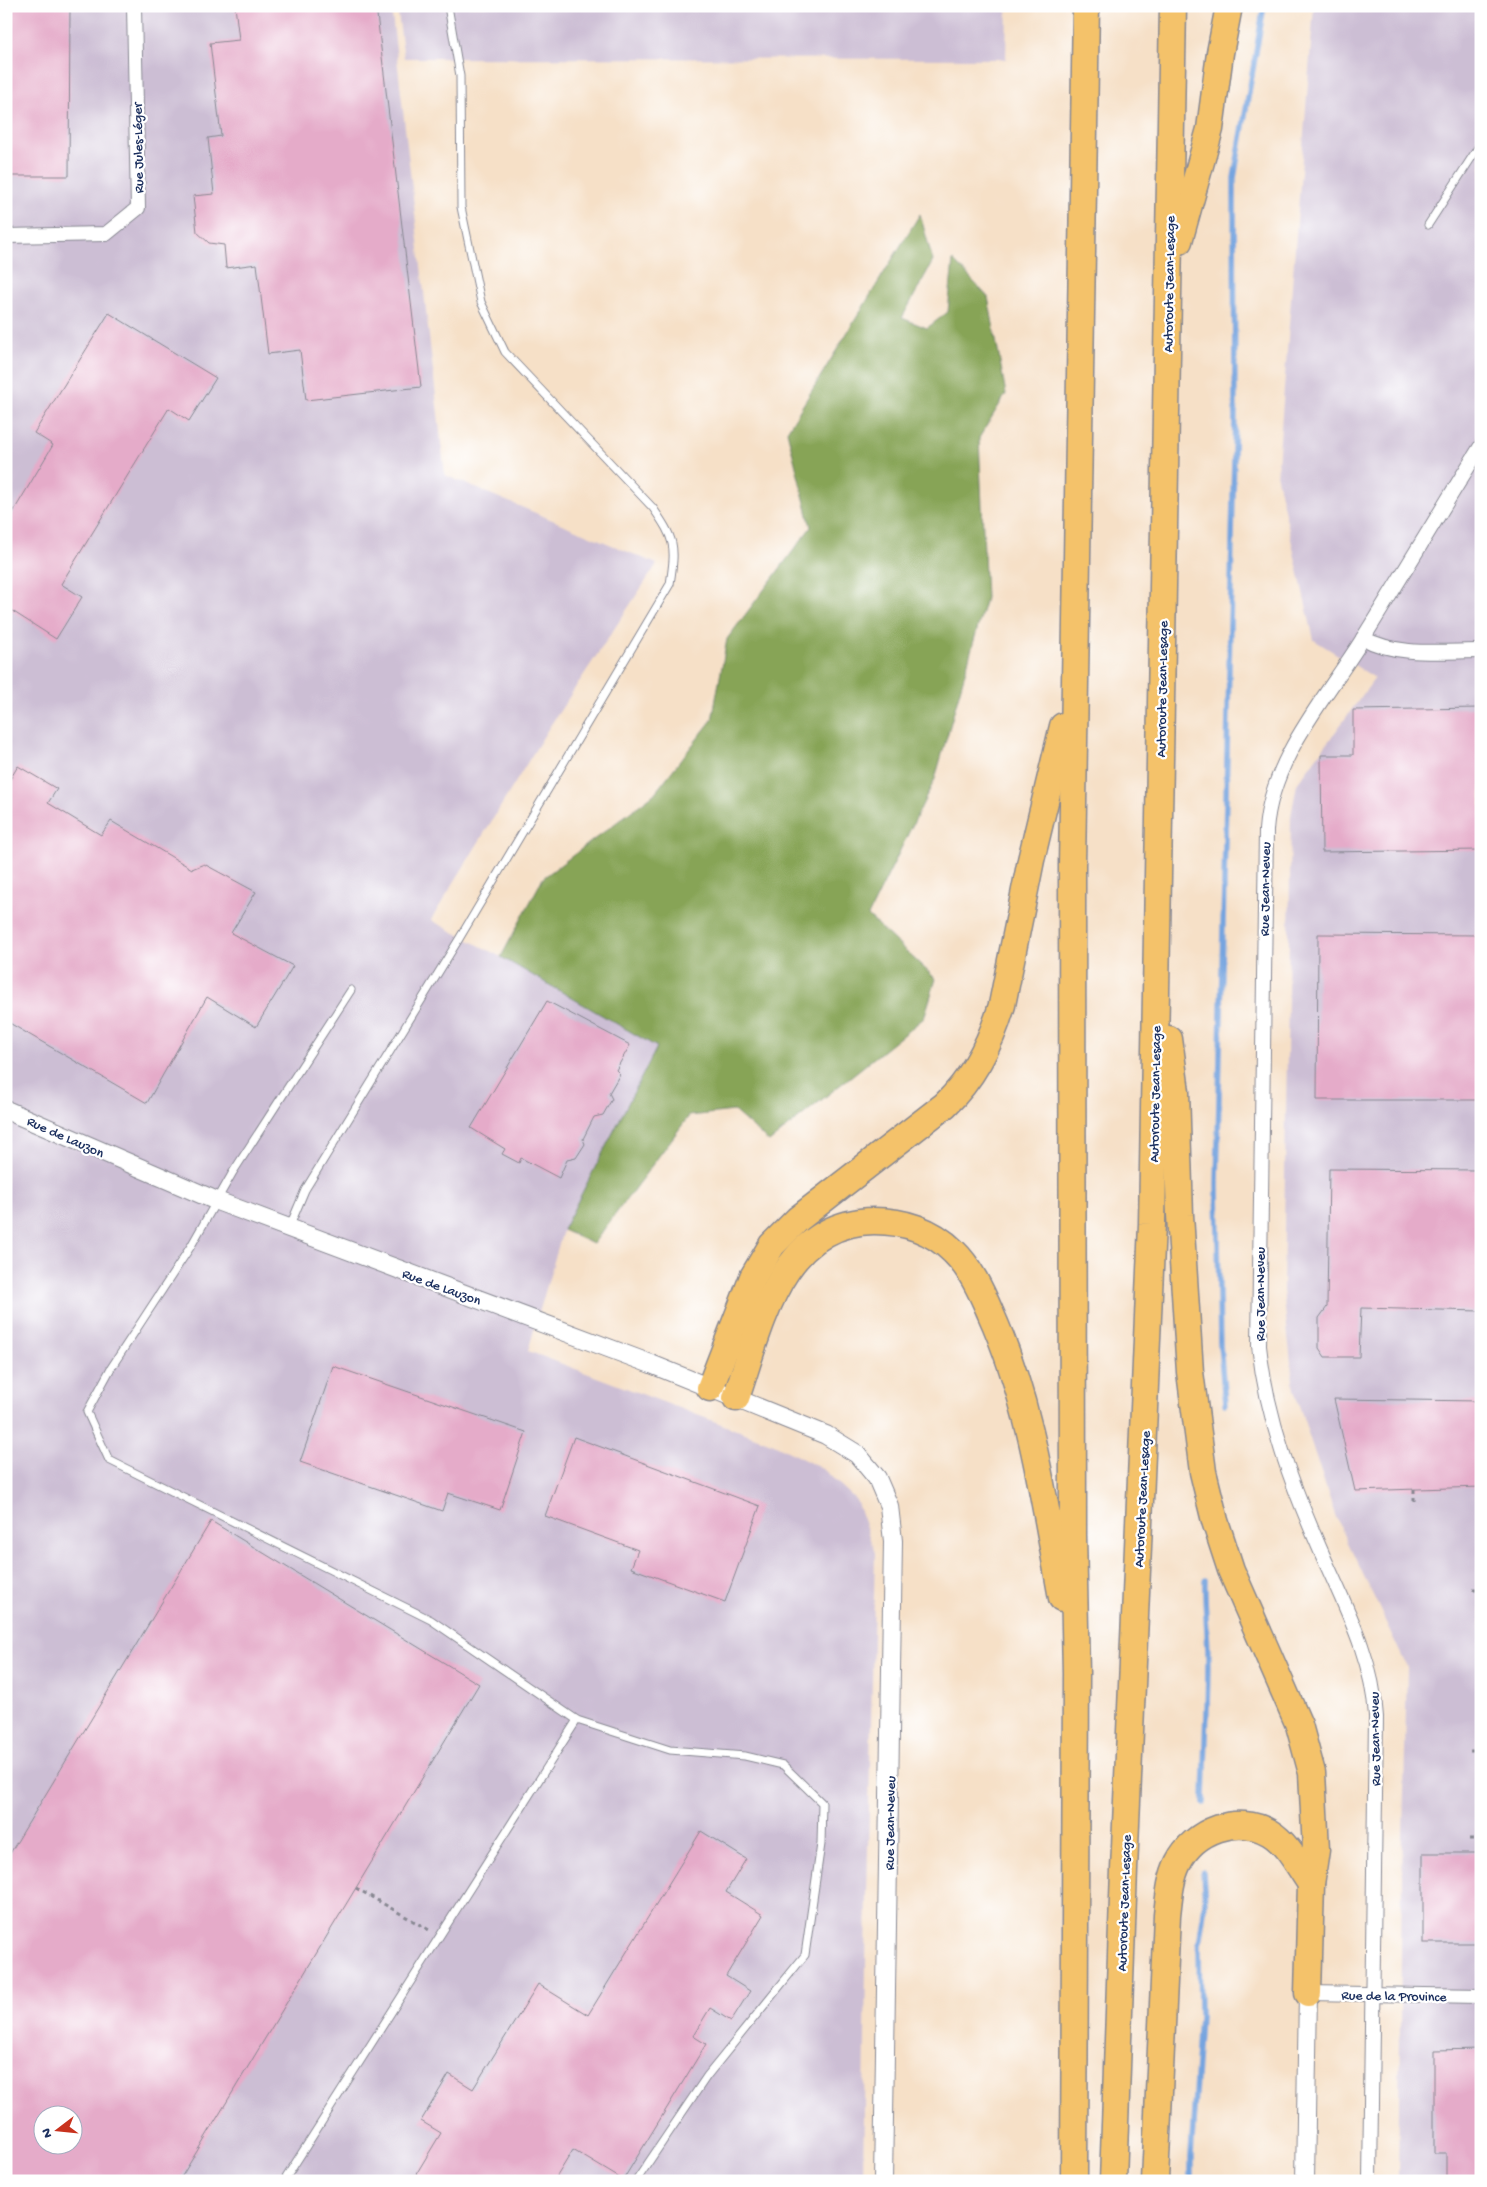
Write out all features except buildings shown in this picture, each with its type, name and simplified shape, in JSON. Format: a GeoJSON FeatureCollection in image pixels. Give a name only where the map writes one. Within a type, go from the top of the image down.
{"type":"FeatureCollection","features":[{"type":"Feature","properties":{"kind":"highway"},"geometry":{"type":"LineString","coordinates":[[1074,2181],[1076,1673],[1073,1535],[1072,875],[1086,6]]}},
{"type":"Feature","properties":{"kind":"highway","name":"Autoroute Jean-Lesage"},"geometry":{"type":"LineString","coordinates":[[1114,2181],[1124,1860],[1147,1364],[1157,946],[1172,6]]}},
{"type":"Feature","properties":{"kind":"highway"},"geometry":{"type":"LineString","coordinates":[[1168,278],[1210,130],[1220,53],[1229,6]]}},
{"type":"Feature","properties":{"kind":"highway"},"geometry":{"type":"LineString","coordinates":[[710,1388],[753,1277],[772,1245],[798,1218],[945,1105],[963,1086],[983,1055],[996,1027],[1002,1005],[1031,860],[1074,679]]}},
{"type":"Feature","properties":{"kind":"highway"},"geometry":{"type":"LineString","coordinates":[[1157,946],[1176,1092],[1183,1272],[1190,1372],[1199,1450],[1215,1521],[1231,1570],[1299,1725],[1307,1750],[1314,1784],[1316,1850],[1311,1884],[1308,1993]]}},
{"type":"Feature","properties":{"kind":"highway"},"geometry":{"type":"LineString","coordinates":[[736,1398],[774,1291],[792,1262],[814,1241],[844,1226],[877,1221],[902,1224],[924,1230],[945,1244],[961,1259],[977,1284],[1001,1336],[1016,1378],[1035,1450],[1076,1673]]}},
{"type":"Feature","properties":{"kind":"highway"},"geometry":{"type":"LineString","coordinates":[[1155,2181],[1167,1915],[1170,1891],[1177,1864],[1186,1849],[1206,1833],[1224,1826],[1243,1825],[1261,1829],[1278,1839],[1311,1884]]}},
{"type":"Feature","properties":{"kind":"street","name":"Rue Jules-Léger"},"geometry":{"type":"LineString","coordinates":[[6,236],[106,234],[138,208],[134,6]]}},
{"type":"Feature","properties":{"kind":"street","name":"Rue Jean-Neveu"},"geometry":{"type":"LineString","coordinates":[[1370,2181],[1376,1717],[1372,1682],[1363,1649],[1286,1465],[1265,1387],[1261,1359],[1258,1317],[1263,925],[1268,807],[1278,775],[1289,752],[1363,638],[1481,446]]}},
{"type":"Feature","properties":{"kind":"street"},"geometry":{"type":"LineString","coordinates":[[1363,638],[1377,645],[1396,649],[1481,651]]}},
{"type":"Feature","properties":{"kind":"street","name":"Rue de Lauzon"},"geometry":{"type":"LineString","coordinates":[[6,1110],[218,1201],[736,1398],[834,1439],[857,1454],[872,1469]]}},
{"type":"Feature","properties":{"kind":"street","name":"Rue Jean-Neveu"},"geometry":{"type":"LineString","coordinates":[[872,1469],[882,1485],[889,1506],[893,1541],[883,2181]]}},
{"type":"Feature","properties":{"kind":"street"},"geometry":{"type":"LineString","coordinates":[[1305,2181],[1308,1993]]}},
{"type":"Feature","properties":{"kind":"street","name":"Rue de la Province"},"geometry":{"type":"LineString","coordinates":[[1308,1993],[1481,1996]]}},
{"type":"Feature","properties":{"kind":"lane"},"geometry":{"type":"LineString","coordinates":[[289,1228],[305,1190],[459,939],[670,584],[674,558],[671,534],[653,508],[505,352],[480,302],[461,207],[460,76],[448,6]]}},
{"type":"Feature","properties":{"kind":"lane"},"geometry":{"type":"LineString","coordinates":[[1428,225],[1481,143]]}},
{"type":"Feature","properties":{"kind":"lane"},"geometry":{"type":"LineString","coordinates":[[351,990],[233,1172],[191,1246],[111,1368],[86,1412],[109,1460],[431,1620],[577,1720],[670,1750],[746,1756],[783,1765],[822,1803],[821,1844],[805,1954],[707,2076],[636,2181]]}},
{"type":"Feature","properties":{"kind":"lane"},"geometry":{"type":"LineString","coordinates":[[284,2181],[577,1720]]}},
{"type":"Feature","properties":{"kind":"path"},"geometry":{"type":"LineString","coordinates":[[1414,1489],[1414,1504]]}},
{"type":"Feature","properties":{"kind":"path"},"geometry":{"type":"LineString","coordinates":[[1473,1589],[1481,1589]]}},
{"type":"Feature","properties":{"kind":"path"},"geometry":{"type":"LineString","coordinates":[[1470,1751],[1481,1752]]}},
{"type":"Feature","properties":{"kind":"path"},"geometry":{"type":"LineString","coordinates":[[1469,1840],[1481,1840]]}},
{"type":"Feature","properties":{"kind":"path"},"geometry":{"type":"LineString","coordinates":[[356,1888],[439,1936]]}},
{"type":"Feature","properties":{"kind":"shaded area"},"geometry":{"type":"Polygon","coordinates":[[[6,6],[391,6],[445,475],[657,564],[548,729],[431,920],[501,957],[657,1047],[563,1230],[528,1351],[774,1444],[824,1470],[856,1500],[875,1553],[863,2181],[6,2181],[6,6]]]}},
{"type":"Feature","properties":{"kind":"shaded area"},"geometry":{"type":"Polygon","coordinates":[[[397,6],[1007,6],[1006,59],[404,58],[397,6]]]}},
{"type":"Feature","properties":{"kind":"shaded area"},"geometry":{"type":"Polygon","coordinates":[[[1314,6],[1481,6],[1481,2181],[1398,2181],[1407,1667],[1335,1515],[1294,1390],[1283,1290],[1291,816],[1297,784],[1375,678],[1314,640],[1277,478],[1314,6]]]}},
{"type":"Feature","properties":{"kind":"green space"},"geometry":{"type":"Polygon","coordinates":[[[920,214],[933,261],[902,318],[927,328],[948,312],[953,260],[988,297],[1006,394],[979,438],[986,598],[935,779],[868,916],[936,979],[924,1018],[769,1142],[734,1111],[689,1116],[593,1244],[563,1230],[657,1047],[501,957],[543,878],[654,794],[712,720],[727,639],[811,527],[787,431],[920,214]]]}},
{"type":"Feature","properties":{"kind":"waterway"},"geometry":{"type":"LineString","coordinates":[[1225,1404],[1220,1344],[1217,1184],[1235,413],[1234,178],[1264,6]]}},
{"type":"Feature","properties":{"kind":"waterway"},"geometry":{"type":"LineString","coordinates":[[1204,1803],[1208,1693],[1205,1580]]}},
{"type":"Feature","properties":{"kind":"waterway"},"geometry":{"type":"LineString","coordinates":[[1191,2181],[1200,2016],[1199,1944],[1205,1904],[1203,1872]]}}]}
